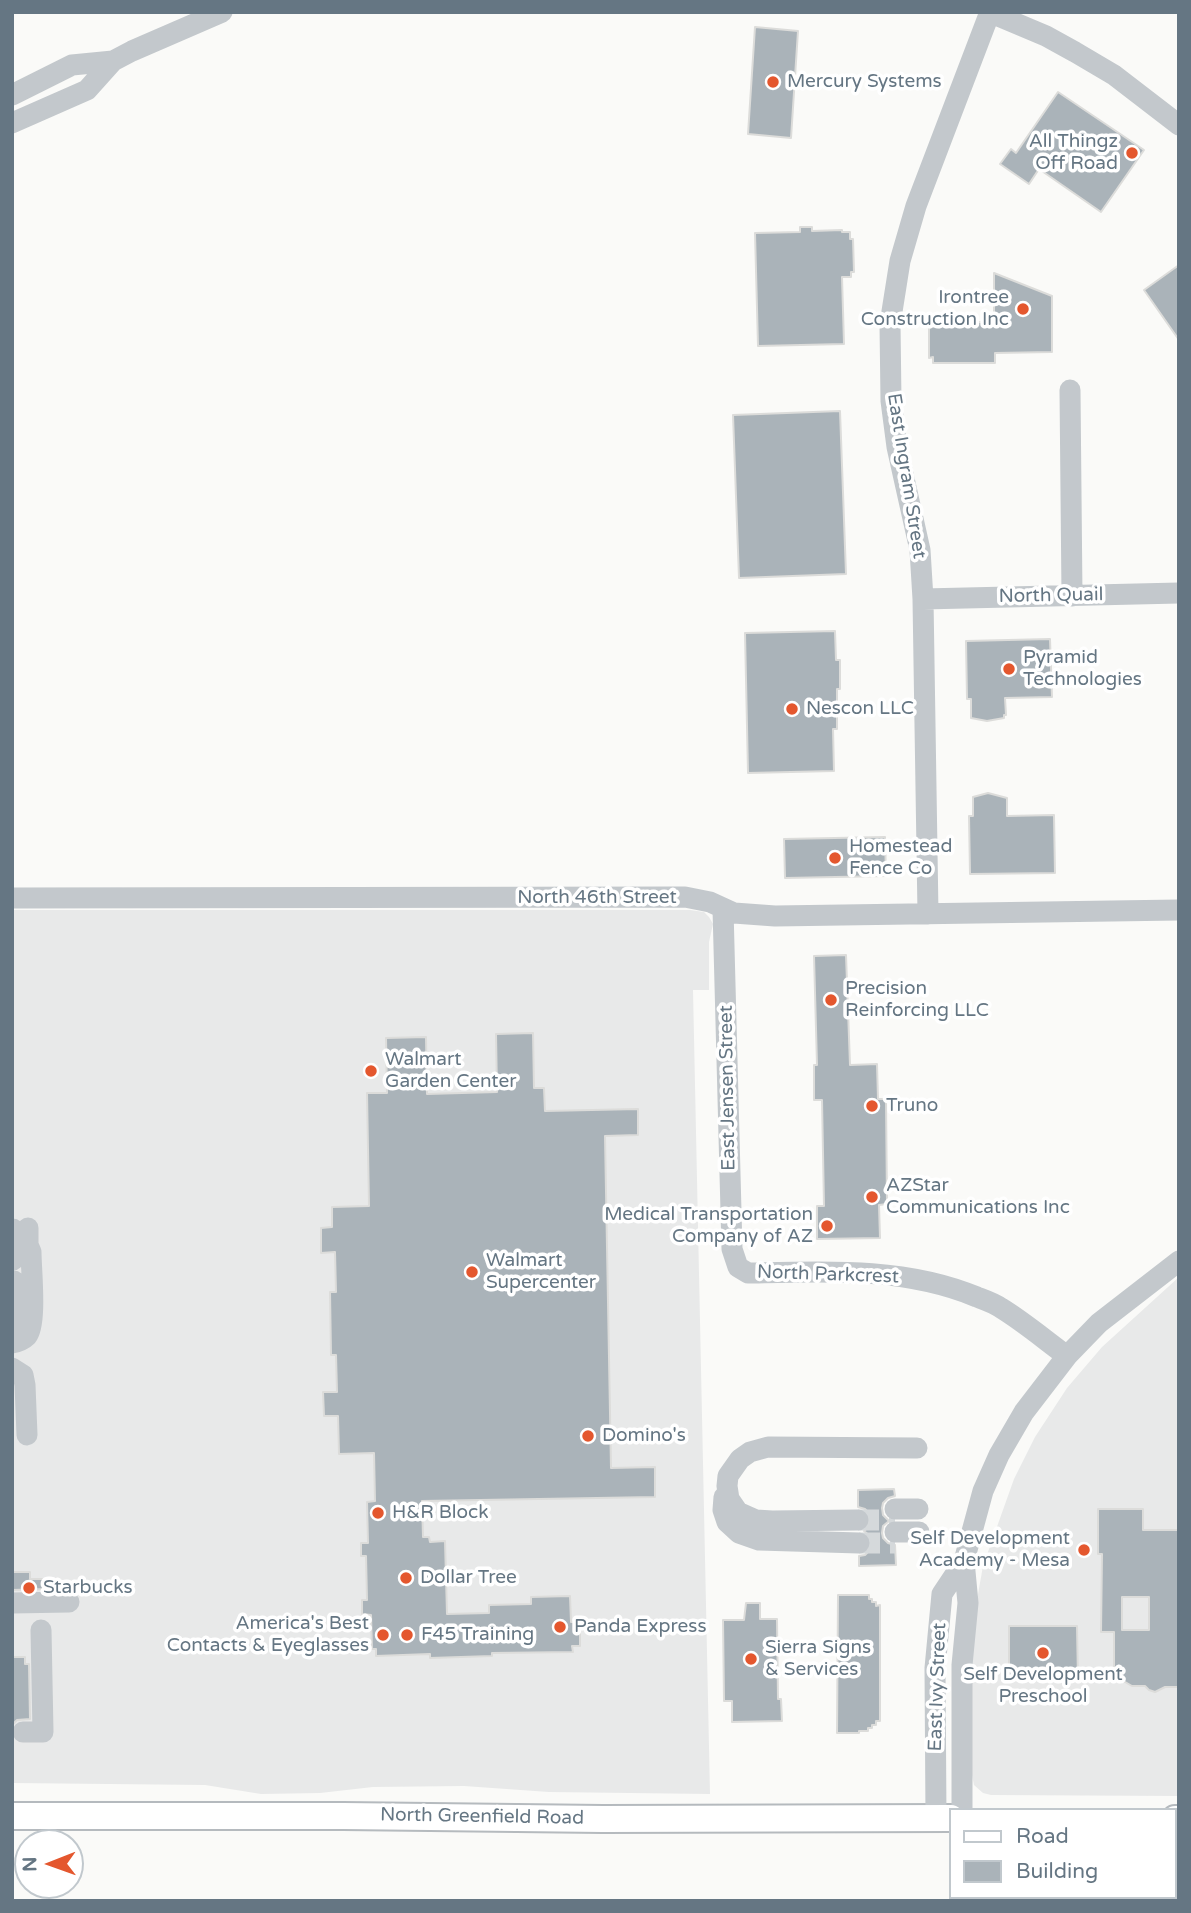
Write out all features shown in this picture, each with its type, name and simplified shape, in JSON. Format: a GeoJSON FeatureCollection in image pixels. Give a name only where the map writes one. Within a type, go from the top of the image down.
{"type":"FeatureCollection","features":[{"type":"Feature","properties":{"kind":"main road","name":"North Greenfield Road"},"geometry":{"type":"LineString","coordinates":[[12,1816],[944,1818]]}},
{"type":"Feature","properties":{"kind":"street"},"geometry":{"type":"LineString","coordinates":[[12,96],[72,65],[113,61],[221,12]]}},
{"type":"Feature","properties":{"kind":"street"},"geometry":{"type":"LineString","coordinates":[[990,12],[1076,52],[1114,75],[1179,125]]}},
{"type":"Feature","properties":{"kind":"street","name":"East Ingram Street"},"geometry":{"type":"LineString","coordinates":[[928,914],[920,550],[897,447],[891,401],[890,324],[900,261],[916,206],[990,12]]}},
{"type":"Feature","properties":{"kind":"street"},"geometry":{"type":"LineString","coordinates":[[12,123],[87,90],[113,61]]}},
{"type":"Feature","properties":{"kind":"street"},"geometry":{"type":"LineString","coordinates":[[1070,390],[1072,596]]}},
{"type":"Feature","properties":{"kind":"street","name":"North Quail"},"geometry":{"type":"LineString","coordinates":[[923,599],[1179,593]]}},
{"type":"Feature","properties":{"kind":"street","name":"North 46th Street"},"geometry":{"type":"LineString","coordinates":[[12,898],[685,897],[710,902],[734,914],[775,916],[1179,910]]}},
{"type":"Feature","properties":{"kind":"street","name":"East Jensen Street"},"geometry":{"type":"LineString","coordinates":[[723,908],[732,1250],[738,1268]]}},
{"type":"Feature","properties":{"kind":"street"},"geometry":{"type":"LineString","coordinates":[[12,1334],[21,1228]]}},
{"type":"Feature","properties":{"kind":"street"},"geometry":{"type":"LineString","coordinates":[[13,1343],[28,1335],[32,1322],[31,1252],[21,1228]]}},
{"type":"Feature","properties":{"kind":"street","name":"East Ivy Street"},"geometry":{"type":"LineString","coordinates":[[944,1818],[935,1668],[942,1594],[964,1561],[983,1490],[999,1455],[1024,1412],[1067,1356],[1099,1323],[1179,1261]]}},
{"type":"Feature","properties":{"kind":"street","name":"North Parkcrest"},"geometry":{"type":"LineString","coordinates":[[738,1268],[748,1273],[881,1274],[949,1287],[1000,1307],[1067,1356]]}},
{"type":"Feature","properties":{"kind":"street"},"geometry":{"type":"LineString","coordinates":[[13,1343],[21,1324],[18,1270]]}},
{"type":"Feature","properties":{"kind":"street"},"geometry":{"type":"LineString","coordinates":[[12,1368],[23,1375],[27,1435]]}},
{"type":"Feature","properties":{"kind":"street"},"geometry":{"type":"LineString","coordinates":[[736,1466],[735,1489],[746,1506],[761,1511],[858,1526],[756,1520],[738,1512],[729,1499],[725,1491],[728,1475],[740,1460],[750,1452],[768,1447],[917,1448]]}},
{"type":"Feature","properties":{"kind":"street"},"geometry":{"type":"LineString","coordinates":[[919,1526],[895,1526],[919,1526]]}},
{"type":"Feature","properties":{"kind":"street","name":"East Ivy Street"},"geometry":{"type":"LineString","coordinates":[[962,1808],[962,1665],[968,1603],[964,1561]]}},
{"type":"Feature","properties":{"kind":"street"},"geometry":{"type":"LineString","coordinates":[[12,1603],[69,1602]]}},
{"type":"Feature","properties":{"kind":"street"},"geometry":{"type":"LineString","coordinates":[[23,1732],[43,1732],[41,1630]]}},
{"type":"Feature","properties":{"kind":"shaded area"},"geometry":{"type":"Polygon","coordinates":[[[12,910],[690,910],[704,912],[709,917],[713,924],[709,942],[709,990],[693,990],[710,1794],[549,1792],[464,1786],[373,1787],[320,1793],[261,1794],[205,1785],[12,1783],[12,910]]]}},
{"type":"Feature","properties":{"kind":"shaded area","name":"Self Development Academy - Mesa"},"geometry":{"type":"Polygon","coordinates":[[[1179,1277],[1179,1796],[983,1793],[974,1785],[972,1775],[971,1672],[975,1611],[983,1566],[1014,1479],[1035,1437],[1067,1388],[1102,1347],[1179,1277]]]}},
{"type":"Feature","properties":{"kind":"building","name":"Mercury Systems"},"geometry":{"type":"Polygon","coordinates":[[[755,27],[798,31],[791,138],[748,134],[755,27]]]}},
{"type":"Feature","properties":{"kind":"building"},"geometry":{"type":"Polygon","coordinates":[[[1058,92],[1144,150],[1101,212],[1039,169],[1029,184],[1000,164],[1011,149],[1016,153],[1058,92]]]}},
{"type":"Feature","properties":{"kind":"building"},"geometry":{"type":"Polygon","coordinates":[[[800,227],[812,227],[812,231],[842,230],[850,232],[850,239],[853,239],[854,272],[851,272],[851,277],[842,277],[844,344],[758,346],[755,233],[800,232],[800,227]]]}},
{"type":"Feature","properties":{"kind":"building"},"geometry":{"type":"Polygon","coordinates":[[[1179,265],[1179,340],[1144,290],[1179,265]]]}},
{"type":"Feature","properties":{"kind":"building","name":"Irontree Construction Inc"},"geometry":{"type":"Polygon","coordinates":[[[994,273],[1052,296],[1052,352],[995,353],[995,363],[933,363],[933,357],[929,358],[929,328],[950,326],[950,322],[994,322],[994,273]]]}},
{"type":"Feature","properties":{"kind":"building"},"geometry":{"type":"Polygon","coordinates":[[[840,411],[846,574],[739,578],[733,415],[840,411]]]}},
{"type":"Feature","properties":{"kind":"building","name":"Nescon LLC"},"geometry":{"type":"Polygon","coordinates":[[[835,631],[836,660],[840,660],[840,689],[837,689],[837,729],[833,729],[834,771],[748,773],[745,633],[835,631]]]}},
{"type":"Feature","properties":{"kind":"building","name":"Pyramid Technologies"},"geometry":{"type":"Polygon","coordinates":[[[1050,639],[1052,697],[1005,698],[1004,718],[987,721],[971,718],[971,699],[967,699],[966,641],[1050,639]]]}},
{"type":"Feature","properties":{"kind":"building"},"geometry":{"type":"Polygon","coordinates":[[[988,793],[1007,798],[1007,816],[1054,815],[1055,873],[970,874],[969,816],[973,816],[973,797],[988,793]]]}},
{"type":"Feature","properties":{"kind":"building","name":"Homestead Fence Co"},"geometry":{"type":"Polygon","coordinates":[[[885,837],[886,876],[785,878],[784,839],[885,837]]]}},
{"type":"Feature","properties":{"kind":"building"},"geometry":{"type":"Polygon","coordinates":[[[846,955],[850,1065],[877,1064],[878,1099],[886,1099],[887,1204],[879,1205],[880,1238],[817,1239],[817,1206],[824,1206],[822,1100],[814,1100],[814,1065],[817,1065],[814,956],[846,955]]]}},
{"type":"Feature","properties":{"kind":"building","name":"Walmart Supercenter"},"geometry":{"type":"Polygon","coordinates":[[[533,1033],[534,1088],[544,1088],[545,1111],[638,1109],[638,1135],[605,1136],[611,1468],[655,1467],[655,1497],[422,1501],[423,1537],[429,1537],[430,1542],[445,1541],[447,1614],[489,1613],[489,1605],[531,1604],[531,1597],[570,1596],[571,1622],[580,1622],[580,1646],[572,1646],[573,1652],[492,1653],[492,1656],[376,1656],[376,1649],[372,1649],[371,1615],[362,1614],[362,1600],[367,1600],[366,1556],[361,1556],[361,1543],[368,1543],[367,1502],[375,1501],[374,1453],[339,1454],[338,1416],[324,1416],[323,1392],[337,1392],[336,1355],[331,1355],[330,1292],[336,1292],[335,1252],[321,1253],[321,1228],[332,1227],[332,1207],[369,1206],[367,1093],[387,1093],[386,1038],[426,1037],[427,1094],[497,1092],[496,1034],[533,1033]]]}},
{"type":"Feature","properties":{"kind":"building"},"geometry":{"type":"Polygon","coordinates":[[[894,1489],[895,1496],[883,1503],[883,1515],[889,1521],[883,1526],[882,1533],[888,1543],[895,1545],[896,1565],[859,1566],[859,1556],[870,1550],[872,1543],[870,1536],[864,1531],[870,1526],[870,1514],[858,1507],[858,1490],[894,1489]]]}},
{"type":"Feature","properties":{"kind":"building"},"geometry":{"type":"Polygon","coordinates":[[[1098,1509],[1143,1509],[1143,1530],[1179,1530],[1179,1687],[1165,1687],[1155,1692],[1145,1686],[1132,1686],[1120,1679],[1114,1679],[1114,1632],[1101,1632],[1102,1554],[1098,1554],[1098,1509]],[[1122,1597],[1122,1630],[1149,1630],[1149,1597],[1122,1597]]]}},
{"type":"Feature","properties":{"kind":"building","name":"Starbucks"},"geometry":{"type":"Polygon","coordinates":[[[12,1572],[30,1572],[30,1579],[46,1579],[46,1589],[12,1590],[12,1572]]]}},
{"type":"Feature","properties":{"kind":"building"},"geometry":{"type":"Polygon","coordinates":[[[838,1595],[869,1595],[872,1602],[876,1602],[876,1606],[880,1605],[880,1721],[876,1721],[876,1725],[868,1728],[868,1731],[859,1733],[837,1733],[838,1595]]]}},
{"type":"Feature","properties":{"kind":"building","name":"Sierra Signs & Services"},"geometry":{"type":"Polygon","coordinates":[[[746,1603],[760,1603],[760,1619],[777,1619],[778,1699],[781,1699],[782,1721],[732,1722],[732,1701],[724,1701],[723,1620],[744,1620],[746,1603]]]}},
{"type":"Feature","properties":{"kind":"building","name":"Self Development Preschool"},"geometry":{"type":"Polygon","coordinates":[[[1009,1626],[1077,1626],[1078,1680],[1009,1680],[1009,1626]]]}},
{"type":"Feature","properties":{"kind":"building"},"geometry":{"type":"Polygon","coordinates":[[[12,1657],[25,1657],[25,1664],[29,1664],[30,1719],[17,1720],[12,1725],[12,1657]]]}},
{"type":"Feature","properties":{"kind":"tunnel"},"geometry":{"type":"LineString","coordinates":[[858,1520],[895,1520]]}},
{"type":"Feature","properties":{"kind":"tunnel"},"geometry":{"type":"LineString","coordinates":[[859,1543],[895,1543]]}},
{"type":"Feature","properties":{"kind":"place","name":"Mercury Systems"},"geometry":{"type":"Point","coordinates":[773,82]}},
{"type":"Feature","properties":{"kind":"place","name":"All Thingz Off Road"},"geometry":{"type":"Point","coordinates":[1132,153]}},
{"type":"Feature","properties":{"kind":"place","name":"Irontree Construction Inc"},"geometry":{"type":"Point","coordinates":[1023,309]}},
{"type":"Feature","properties":{"kind":"place","name":"Pyramid Technologies"},"geometry":{"type":"Point","coordinates":[1009,669]}},
{"type":"Feature","properties":{"kind":"place","name":"Nescon LLC"},"geometry":{"type":"Point","coordinates":[792,709]}},
{"type":"Feature","properties":{"kind":"place","name":"Homestead Fence Co"},"geometry":{"type":"Point","coordinates":[835,858]}},
{"type":"Feature","properties":{"kind":"place","name":"Precision Reinforcing LLC"},"geometry":{"type":"Point","coordinates":[831,1000]}},
{"type":"Feature","properties":{"kind":"place","name":"Walmart Garden Center"},"geometry":{"type":"Point","coordinates":[371,1071]}},
{"type":"Feature","properties":{"kind":"place","name":"Truno"},"geometry":{"type":"Point","coordinates":[872,1106]}},
{"type":"Feature","properties":{"kind":"place","name":"AZStar Communications Inc"},"geometry":{"type":"Point","coordinates":[872,1197]}},
{"type":"Feature","properties":{"kind":"place","name":"Medical Transportation Company of AZ"},"geometry":{"type":"Point","coordinates":[827,1226]}},
{"type":"Feature","properties":{"kind":"place","name":"Walmart Supercenter"},"geometry":{"type":"Point","coordinates":[472,1272]}},
{"type":"Feature","properties":{"kind":"place","name":"Domino's"},"geometry":{"type":"Point","coordinates":[588,1436]}},
{"type":"Feature","properties":{"kind":"place","name":"H&R Block"},"geometry":{"type":"Point","coordinates":[378,1513]}},
{"type":"Feature","properties":{"kind":"place","name":"Self Development Academy - Mesa"},"geometry":{"type":"Point","coordinates":[1084,1550]}},
{"type":"Feature","properties":{"kind":"place","name":"Dollar Tree"},"geometry":{"type":"Point","coordinates":[406,1578]}},
{"type":"Feature","properties":{"kind":"place","name":"Starbucks"},"geometry":{"type":"Point","coordinates":[29,1588]}},
{"type":"Feature","properties":{"kind":"place","name":"Panda Express"},"geometry":{"type":"Point","coordinates":[560,1627]}},
{"type":"Feature","properties":{"kind":"place","name":"America's Best Contacts & Eyeglasses"},"geometry":{"type":"Point","coordinates":[383,1635]}},
{"type":"Feature","properties":{"kind":"place","name":"F45 Training"},"geometry":{"type":"Point","coordinates":[407,1635]}},
{"type":"Feature","properties":{"kind":"place","name":"Self Development Preschool"},"geometry":{"type":"Point","coordinates":[1043,1653]}},
{"type":"Feature","properties":{"kind":"place","name":"Sierra Signs & Services"},"geometry":{"type":"Point","coordinates":[751,1659]}}]}
